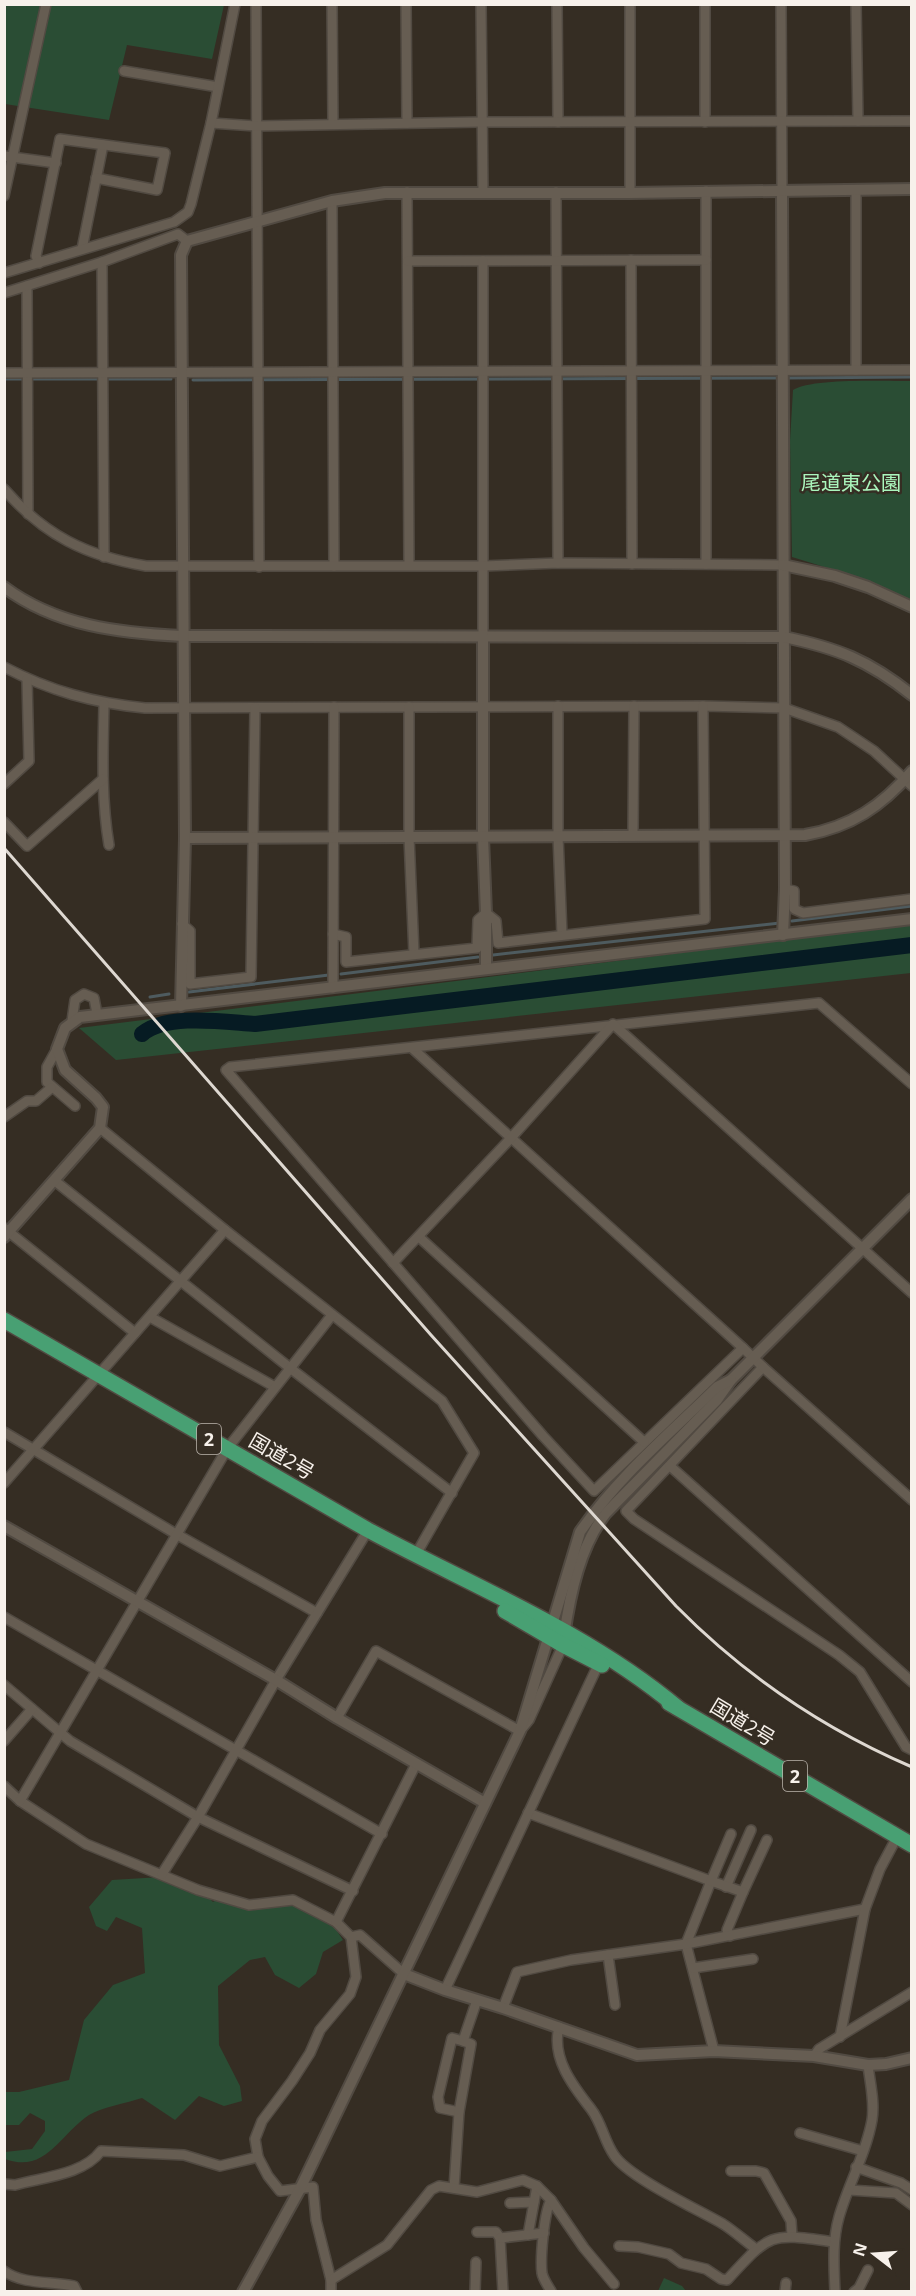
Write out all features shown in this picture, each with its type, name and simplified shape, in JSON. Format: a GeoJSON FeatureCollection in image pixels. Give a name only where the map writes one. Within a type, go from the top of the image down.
{"type":"FeatureCollection","features":[{"type":"Feature","properties":{"kind":"highway","name":"国道2号"},"geometry":{"type":"LineString","coordinates":[[4,1320],[368,1530],[415,1556],[454,1572],[599,1663],[912,1845]]}},
{"type":"Feature","properties":{"kind":"highway","name":"国道2号"},"geometry":{"type":"LineString","coordinates":[[557,1635],[647,1682],[678,1708]]}},
{"type":"Feature","properties":{"kind":"street"},"geometry":{"type":"LineString","coordinates":[[4,196],[9,156],[46,4]]}},
{"type":"Feature","properties":{"kind":"street"},"geometry":{"type":"LineString","coordinates":[[4,273],[174,222],[188,212],[211,123],[235,4]]}},
{"type":"Feature","properties":{"kind":"street"},"geometry":{"type":"LineString","coordinates":[[256,4],[259,567]]}},
{"type":"Feature","properties":{"kind":"street"},"geometry":{"type":"LineString","coordinates":[[332,4],[333,123]]}},
{"type":"Feature","properties":{"kind":"street"},"geometry":{"type":"LineString","coordinates":[[406,4],[407,123]]}},
{"type":"Feature","properties":{"kind":"street"},"geometry":{"type":"LineString","coordinates":[[481,4],[483,192]]}},
{"type":"Feature","properties":{"kind":"street"},"geometry":{"type":"LineString","coordinates":[[557,4],[558,122]]}},
{"type":"Feature","properties":{"kind":"street"},"geometry":{"type":"LineString","coordinates":[[630,4],[630,193]]}},
{"type":"Feature","properties":{"kind":"street"},"geometry":{"type":"LineString","coordinates":[[705,4],[705,122]]}},
{"type":"Feature","properties":{"kind":"street"},"geometry":{"type":"LineString","coordinates":[[781,4],[785,889],[783,934]]}},
{"type":"Feature","properties":{"kind":"street"},"geometry":{"type":"LineString","coordinates":[[856,4],[858,121]]}},
{"type":"Feature","properties":{"kind":"street"},"geometry":{"type":"LineString","coordinates":[[124,71],[218,87]]}},
{"type":"Feature","properties":{"kind":"street"},"geometry":{"type":"LineString","coordinates":[[211,123],[256,126],[333,123],[912,121]]}},
{"type":"Feature","properties":{"kind":"street"},"geometry":{"type":"LineString","coordinates":[[39,263],[36,256],[60,139],[165,153],[157,190],[96,178]]}},
{"type":"Feature","properties":{"kind":"street"},"geometry":{"type":"LineString","coordinates":[[82,249],[103,145]]}},
{"type":"Feature","properties":{"kind":"street"},"geometry":{"type":"LineString","coordinates":[[9,156],[56,163]]}},
{"type":"Feature","properties":{"kind":"street"},"geometry":{"type":"LineString","coordinates":[[187,241],[332,201],[385,193],[630,193],[912,189]]}},
{"type":"Feature","properties":{"kind":"street"},"geometry":{"type":"LineString","coordinates":[[856,190],[856,370]]}},
{"type":"Feature","properties":{"kind":"street"},"geometry":{"type":"LineString","coordinates":[[706,191],[706,564]]}},
{"type":"Feature","properties":{"kind":"street"},"geometry":{"type":"LineString","coordinates":[[407,192],[409,565]]}},
{"type":"Feature","properties":{"kind":"street"},"geometry":{"type":"LineString","coordinates":[[556,192],[558,563]]}},
{"type":"Feature","properties":{"kind":"street"},"geometry":{"type":"LineString","coordinates":[[332,201],[334,566]]}},
{"type":"Feature","properties":{"kind":"street"},"geometry":{"type":"LineString","coordinates":[[174,222],[178,234],[187,241]]}},
{"type":"Feature","properties":{"kind":"street"},"geometry":{"type":"LineString","coordinates":[[4,293],[102,262],[178,234]]}},
{"type":"Feature","properties":{"kind":"street"},"geometry":{"type":"LineString","coordinates":[[181,1006],[185,707],[181,255],[187,241]]}},
{"type":"Feature","properties":{"kind":"street"},"geometry":{"type":"LineString","coordinates":[[631,260],[632,564]]}},
{"type":"Feature","properties":{"kind":"street"},"geometry":{"type":"LineString","coordinates":[[408,261],[706,260]]}},
{"type":"Feature","properties":{"kind":"street"},"geometry":{"type":"LineString","coordinates":[[483,261],[483,837],[486,969]]}},
{"type":"Feature","properties":{"kind":"street"},"geometry":{"type":"LineString","coordinates":[[102,262],[104,557]]}},
{"type":"Feature","properties":{"kind":"street"},"geometry":{"type":"LineString","coordinates":[[27,286],[28,514]]}},
{"type":"Feature","properties":{"kind":"street"},"geometry":{"type":"LineString","coordinates":[[4,373],[28,377],[103,378],[181,373],[258,377],[783,376],[856,370],[912,370]]}},
{"type":"Feature","properties":{"kind":"street"},"geometry":{"type":"LineString","coordinates":[[4,489],[28,514],[63,540],[104,557],[146,566],[483,566],[558,563],[783,565],[835,576],[868,587],[912,607]]}},
{"type":"Feature","properties":{"kind":"street"},"geometry":{"type":"LineString","coordinates":[[4,587],[58,616],[83,625],[129,633],[183,636],[784,637],[824,645],[868,664],[912,695]]}},
{"type":"Feature","properties":{"kind":"street"},"geometry":{"type":"LineString","coordinates":[[4,667],[27,679],[104,704],[145,708],[703,706],[784,708],[838,727],[874,751],[909,779],[877,806],[850,823],[828,831],[784,836],[185,838]]}},
{"type":"Feature","properties":{"kind":"street"},"geometry":{"type":"LineString","coordinates":[[4,784],[29,761],[27,679]]}},
{"type":"Feature","properties":{"kind":"street"},"geometry":{"type":"LineString","coordinates":[[104,704],[103,779],[109,845]]}},
{"type":"Feature","properties":{"kind":"street"},"geometry":{"type":"LineString","coordinates":[[558,706],[558,836],[562,935]]}},
{"type":"Feature","properties":{"kind":"street"},"geometry":{"type":"LineString","coordinates":[[633,836],[634,706]]}},
{"type":"Feature","properties":{"kind":"street"},"geometry":{"type":"LineString","coordinates":[[486,913],[496,921],[498,943],[705,919],[703,706]]}},
{"type":"Feature","properties":{"kind":"street"},"geometry":{"type":"LineString","coordinates":[[333,988],[334,707]]}},
{"type":"Feature","properties":{"kind":"street"},"geometry":{"type":"LineString","coordinates":[[409,707],[409,837],[414,954]]}},
{"type":"Feature","properties":{"kind":"street"},"geometry":{"type":"LineString","coordinates":[[182,924],[190,931],[190,984],[251,977],[255,708]]}},
{"type":"Feature","properties":{"kind":"street"},"geometry":{"type":"LineString","coordinates":[[4,822],[27,846],[103,779]]}},
{"type":"Feature","properties":{"kind":"street"},"geometry":{"type":"LineString","coordinates":[[785,889],[794,891],[794,909],[803,914],[912,899]]}},
{"type":"Feature","properties":{"kind":"street"},"geometry":{"type":"LineString","coordinates":[[333,934],[346,937],[346,962],[477,948],[478,920],[486,913]]}},
{"type":"Feature","properties":{"kind":"street"},"geometry":{"type":"LineString","coordinates":[[75,1106],[51,1088],[47,1082],[47,1068],[59,1039],[72,1021],[80,1017],[912,919]]}},
{"type":"Feature","properties":{"kind":"street"},"geometry":{"type":"LineString","coordinates":[[72,1021],[75,1000],[84,994],[94,998],[97,1014]]}},
{"type":"Feature","properties":{"kind":"street"},"geometry":{"type":"LineString","coordinates":[[743,1348],[594,1491],[543,1436],[226,1070],[230,1066],[819,1003],[912,1084]]}},
{"type":"Feature","properties":{"kind":"street"},"geometry":{"type":"LineString","coordinates":[[393,1263],[511,1138],[613,1024]]}},
{"type":"Feature","properties":{"kind":"street"},"geometry":{"type":"LineString","coordinates":[[613,1024],[912,1293]]}},
{"type":"Feature","properties":{"kind":"street"},"geometry":{"type":"LineString","coordinates":[[57,1048],[65,1070],[103,1107],[100,1128],[55,1181],[6,1232],[135,1333]]}},
{"type":"Feature","properties":{"kind":"street"},"geometry":{"type":"LineString","coordinates":[[412,1048],[912,1500]]}},
{"type":"Feature","properties":{"kind":"street"},"geometry":{"type":"LineString","coordinates":[[4,1117],[27,1101],[36,1101],[51,1088]]}},
{"type":"Feature","properties":{"kind":"street"},"geometry":{"type":"LineString","coordinates":[[100,1128],[442,1401],[474,1453],[415,1556]]}},
{"type":"Feature","properties":{"kind":"street"},"geometry":{"type":"LineString","coordinates":[[55,1181],[290,1368],[452,1493]]}},
{"type":"Feature","properties":{"kind":"street"},"geometry":{"type":"LineString","coordinates":[[520,1731],[529,1720],[557,1635],[580,1533],[598,1506],[717,1387],[731,1380],[912,1199]]}},
{"type":"Feature","properties":{"kind":"street"},"geometry":{"type":"LineString","coordinates":[[4,1483],[225,1230]]}},
{"type":"Feature","properties":{"kind":"street"},"geometry":{"type":"LineString","coordinates":[[419,1237],[644,1442]]}},
{"type":"Feature","properties":{"kind":"street"},"geometry":{"type":"LineString","coordinates":[[20,1801],[227,1449],[333,1315]]}},
{"type":"Feature","properties":{"kind":"street"},"geometry":{"type":"LineString","coordinates":[[150,1317],[275,1387]]}},
{"type":"Feature","properties":{"kind":"street"},"geometry":{"type":"LineString","coordinates":[[763,1367],[626,1511],[634,1519],[839,1655],[860,1672],[906,1747],[912,1750]]}},
{"type":"Feature","properties":{"kind":"street"},"geometry":{"type":"LineString","coordinates":[[4,1432],[176,1534],[317,1613]]}},
{"type":"Feature","properties":{"kind":"street"},"geometry":{"type":"LineString","coordinates":[[670,1466],[912,1682]]}},
{"type":"Feature","properties":{"kind":"street"},"geometry":{"type":"LineString","coordinates":[[4,1526],[276,1680],[336,1718],[485,1803]]}},
{"type":"Feature","properties":{"kind":"street"},"geometry":{"type":"LineString","coordinates":[[162,1875],[198,1817],[276,1680],[368,1530]]}},
{"type":"Feature","properties":{"kind":"street"},"geometry":{"type":"LineString","coordinates":[[4,1617],[382,1834]]}},
{"type":"Feature","properties":{"kind":"street"},"geometry":{"type":"LineString","coordinates":[[243,2292],[300,2189],[404,1974],[520,1731],[525,1709],[557,1635]]}},
{"type":"Feature","properties":{"kind":"street"},"geometry":{"type":"LineString","coordinates":[[336,1718],[376,1651],[520,1731]]}},
{"type":"Feature","properties":{"kind":"street"},"geometry":{"type":"LineString","coordinates":[[445,1990],[599,1663]]}},
{"type":"Feature","properties":{"kind":"street"},"geometry":{"type":"LineString","coordinates":[[4,1685],[60,1734],[198,1817],[353,1891]]}},
{"type":"Feature","properties":{"kind":"street"},"geometry":{"type":"LineString","coordinates":[[4,1741],[32,1709]]}},
{"type":"Feature","properties":{"kind":"street"},"geometry":{"type":"LineString","coordinates":[[336,1922],[416,1764]]}},
{"type":"Feature","properties":{"kind":"street"},"geometry":{"type":"LineString","coordinates":[[4,1786],[20,1801],[86,1844],[198,1890],[249,1905],[293,1899],[336,1922],[351,1937],[356,1977],[350,1994],[320,2030],[310,2053],[262,2121],[255,2139],[258,2157],[268,2176],[280,2191],[313,2187],[316,2220],[331,2280],[331,2292]]}},
{"type":"Feature","properties":{"kind":"street"},"geometry":{"type":"LineString","coordinates":[[528,1812],[743,1892]]}},
{"type":"Feature","properties":{"kind":"street"},"geometry":{"type":"LineString","coordinates":[[726,1887],[751,1830]]}},
{"type":"Feature","properties":{"kind":"street"},"geometry":{"type":"LineString","coordinates":[[714,2051],[686,1944],[731,1834]]}},
{"type":"Feature","properties":{"kind":"street"},"geometry":{"type":"LineString","coordinates":[[840,2037],[865,1909],[880,1869],[897,1837]]}},
{"type":"Feature","properties":{"kind":"street"},"geometry":{"type":"LineString","coordinates":[[730,1936],[727,1930],[767,1840]]}},
{"type":"Feature","properties":{"kind":"street"},"geometry":{"type":"LineString","coordinates":[[503,2008],[517,1972],[571,1960],[686,1944],[865,1909]]}},
{"type":"Feature","properties":{"kind":"street"},"geometry":{"type":"LineString","coordinates":[[351,1937],[360,1935],[404,1974],[637,2055],[714,2051],[814,2056],[868,2065],[886,2064],[912,2058]]}},
{"type":"Feature","properties":{"kind":"street"},"geometry":{"type":"LineString","coordinates":[[608,1955],[615,2005]]}},
{"type":"Feature","properties":{"kind":"street"},"geometry":{"type":"LineString","coordinates":[[693,1968],[753,1959]]}},
{"type":"Feature","properties":{"kind":"street"},"geometry":{"type":"LineString","coordinates":[[814,2056],[819,2049],[912,1992]]}},
{"type":"Feature","properties":{"kind":"street"},"geometry":{"type":"LineString","coordinates":[[463,2041],[477,2000]]}},
{"type":"Feature","properties":{"kind":"street"},"geometry":{"type":"LineString","coordinates":[[559,2027],[556,2039],[559,2057],[572,2085],[597,2117],[614,2156],[634,2173],[725,2225],[756,2249]]}},
{"type":"Feature","properties":{"kind":"street"},"geometry":{"type":"LineString","coordinates":[[454,2188],[459,2112],[471,2044],[452,2038],[438,2097],[440,2108],[459,2112]]}},
{"type":"Feature","properties":{"kind":"street"},"geometry":{"type":"LineString","coordinates":[[835,2292],[834,2242],[839,2217],[872,2120],[873,2105],[868,2065]]}},
{"type":"Feature","properties":{"kind":"street"},"geometry":{"type":"LineString","coordinates":[[800,2133],[862,2151]]}},
{"type":"Feature","properties":{"kind":"street"},"geometry":{"type":"LineString","coordinates":[[4,2184],[15,2185],[79,2168],[94,2160],[101,2151],[184,2156],[220,2166],[258,2157]]}},
{"type":"Feature","properties":{"kind":"street"},"geometry":{"type":"LineString","coordinates":[[856,2167],[901,2183],[912,2190]]}},
{"type":"Feature","properties":{"kind":"street"},"geometry":{"type":"LineString","coordinates":[[731,2171],[756,2170],[764,2173],[791,2221],[792,2236]]}},
{"type":"Feature","properties":{"kind":"street"},"geometry":{"type":"LineString","coordinates":[[331,2280],[387,2245],[431,2190],[439,2186],[477,2192],[523,2180],[537,2186],[550,2200],[584,2248],[614,2284]]}},
{"type":"Feature","properties":{"kind":"street"},"geometry":{"type":"LineString","coordinates":[[528,2235],[537,2186]]}},
{"type":"Feature","properties":{"kind":"street"},"geometry":{"type":"LineString","coordinates":[[849,2190],[896,2193],[912,2205]]}},
{"type":"Feature","properties":{"kind":"street"},"geometry":{"type":"LineString","coordinates":[[550,2200],[544,2233],[542,2274],[551,2291]]}},
{"type":"Feature","properties":{"kind":"street"},"geometry":{"type":"LineString","coordinates":[[510,2203],[534,2202]]}},
{"type":"Feature","properties":{"kind":"street"},"geometry":{"type":"LineString","coordinates":[[477,2232],[496,2232],[500,2238],[503,2292]]}},
{"type":"Feature","properties":{"kind":"street"},"geometry":{"type":"LineString","coordinates":[[500,2238],[544,2233]]}},
{"type":"Feature","properties":{"kind":"street"},"geometry":{"type":"LineString","coordinates":[[619,2246],[638,2247],[669,2254],[681,2263],[706,2269],[723,2280],[727,2280],[756,2249],[767,2241],[792,2236],[834,2242]]}},
{"type":"Feature","properties":{"kind":"street"},"geometry":{"type":"LineString","coordinates":[[475,2292],[476,2262]]}},
{"type":"Feature","properties":{"kind":"street"},"geometry":{"type":"LineString","coordinates":[[854,2292],[859,2288],[868,2270]]}},
{"type":"Feature","properties":{"kind":"street"},"geometry":{"type":"LineString","coordinates":[[4,2271],[23,2281],[54,2282],[74,2286],[77,2292]]}},
{"type":"Feature","properties":{"kind":"street"},"geometry":{"type":"LineString","coordinates":[[723,2280],[724,2292]]}},
{"type":"Feature","properties":{"kind":"green space"},"geometry":{"type":"Polygon","coordinates":[[[4,5],[224,5],[212,59],[127,45],[109,120],[5,104],[4,5]]]}},
{"type":"Feature","properties":{"kind":"green space","name":"尾道東公園"},"geometry":{"type":"Polygon","coordinates":[[[912,381],[911,600],[857,577],[792,557],[790,441],[793,390],[802,386],[831,382],[912,381]]]}},
{"type":"Feature","properties":{"kind":"green space"},"geometry":{"type":"Polygon","coordinates":[[[911,924],[911,973],[116,1060],[79,1028],[911,924]]]}},
{"type":"Feature","properties":{"kind":"green space"},"geometry":{"type":"Polygon","coordinates":[[[161,1877],[207,1896],[213,1902],[219,1898],[249,1907],[296,1904],[335,1928],[343,1940],[323,1952],[316,1974],[299,1988],[275,1975],[265,1957],[250,1960],[218,1986],[219,2045],[240,2086],[242,2101],[224,2106],[199,2096],[175,2120],[142,2098],[94,2112],[78,2123],[42,2157],[19,2162],[5,2159],[5,2152],[32,2149],[45,2131],[45,2121],[30,2113],[19,2125],[5,2125],[5,2092],[19,2092],[69,2080],[84,2020],[113,1985],[145,1973],[142,1928],[116,1917],[107,1931],[96,1926],[89,1907],[112,1880],[161,1877]]]}},
{"type":"Feature","properties":{"kind":"green space"},"geometry":{"type":"Polygon","coordinates":[[[664,2278],[682,2286],[686,2291],[658,2291],[664,2278]]]}},
{"type":"Feature","properties":{"kind":"waterway"},"geometry":{"type":"LineString","coordinates":[[786,378],[912,377]]}},
{"type":"Feature","properties":{"kind":"waterway"},"geometry":{"type":"LineString","coordinates":[[193,380],[779,378]]}},
{"type":"Feature","properties":{"kind":"waterway"},"geometry":{"type":"LineString","coordinates":[[4,379],[171,379]]}},
{"type":"Feature","properties":{"kind":"waterway"},"geometry":{"type":"LineString","coordinates":[[792,921],[912,906]]}},
{"type":"Feature","properties":{"kind":"waterway"},"geometry":{"type":"LineString","coordinates":[[493,955],[780,923]]}},
{"type":"Feature","properties":{"kind":"waterway"},"geometry":{"type":"LineString","coordinates":[[142,1034],[153,1027],[181,1021],[255,1024],[912,945]]}},
{"type":"Feature","properties":{"kind":"waterway"},"geometry":{"type":"LineString","coordinates":[[341,974],[478,957]]}},
{"type":"Feature","properties":{"kind":"waterway"},"geometry":{"type":"LineString","coordinates":[[189,992],[329,975]]}},
{"type":"Feature","properties":{"kind":"waterway"},"geometry":{"type":"LineString","coordinates":[[150,997],[169,994]]}},
{"type":"Feature","properties":{"kind":"railway"},"geometry":{"type":"LineString","coordinates":[[4,848],[431,1335],[676,1606],[729,1654],[786,1698],[847,1735],[912,1767]]}}]}
